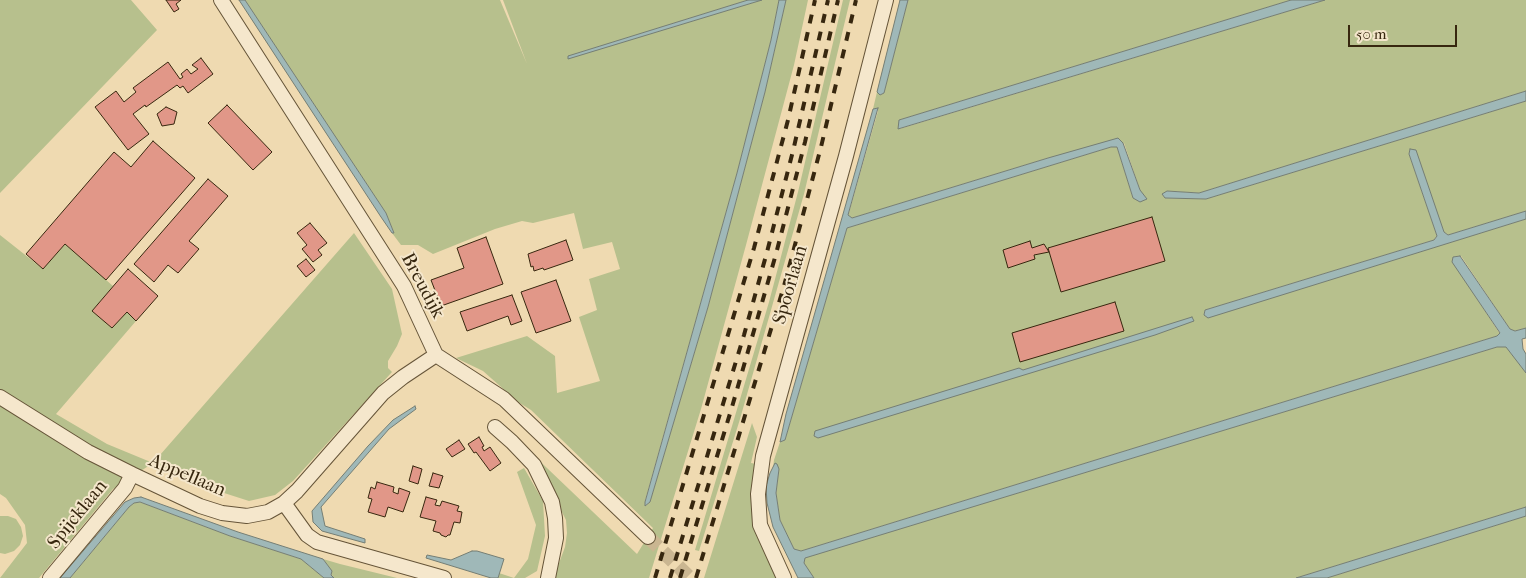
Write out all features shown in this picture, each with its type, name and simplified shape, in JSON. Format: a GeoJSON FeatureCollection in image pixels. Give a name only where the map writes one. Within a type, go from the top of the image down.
{"type":"FeatureCollection","features":[{"type":"Feature","properties":{"kind":"street","name":"Breudijk"},"geometry":{"type":"LineString","coordinates":[[221,0],[404,286],[436,355]]}},
{"type":"Feature","properties":{"kind":"street","name":"Spoorlaan"},"geometry":{"type":"LineString","coordinates":[[784,578],[760,525],[758,494],[763,456],[846,156],[886,0]]}},
{"type":"Feature","properties":{"kind":"street","name":"Appellaan"},"geometry":{"type":"LineString","coordinates":[[0,397],[88,452],[132,474],[200,506],[222,513],[247,516],[268,512],[284,503],[297,491],[383,393],[436,355]]}},
{"type":"Feature","properties":{"kind":"street"},"geometry":{"type":"LineString","coordinates":[[436,355],[504,399],[648,536]]}},
{"type":"Feature","properties":{"kind":"street"},"geometry":{"type":"LineString","coordinates":[[495,427],[534,465],[552,502],[556,518],[556,538],[548,578]]}},
{"type":"Feature","properties":{"kind":"street","name":"Spijcklaan"},"geometry":{"type":"LineString","coordinates":[[50,578],[125,488],[132,474]]}},
{"type":"Feature","properties":{"kind":"street"},"geometry":{"type":"LineString","coordinates":[[284,503],[307,534],[318,542],[444,578]]}},
{"type":"Feature","properties":{"kind":"green space"},"geometry":{"type":"Polygon","coordinates":[[[0,0],[131,0],[157,30],[0,193],[0,0]]]}},
{"type":"Feature","properties":{"kind":"green space"},"geometry":{"type":"Polygon","coordinates":[[[245,0],[500,0],[527,64],[503,0],[748,0],[569,56],[568,58],[762,0],[779,0],[771,40],[737,173],[645,506],[650,502],[708,307],[765,92],[786,0],[808,0],[794,65],[701,409],[649,578],[555,578],[565,547],[566,520],[559,506],[503,426],[637,554],[653,528],[531,410],[518,402],[483,371],[456,358],[527,336],[555,356],[557,393],[600,381],[579,317],[597,310],[589,279],[620,269],[612,242],[583,249],[574,213],[533,223],[522,221],[495,229],[433,254],[418,245],[401,245],[392,233],[394,233],[386,213],[245,0]]]}},
{"type":"Feature","properties":{"kind":"green space"},"geometry":{"type":"Polygon","coordinates":[[[843,0],[850,0],[804,194],[740,419],[699,551],[695,550],[769,302],[798,192],[843,0]]]}},
{"type":"Feature","properties":{"kind":"green space"},"geometry":{"type":"Polygon","coordinates":[[[908,0],[1291,0],[899,120],[899,129],[1325,0],[1526,0],[1526,91],[1199,193],[1167,191],[1165,198],[1206,199],[1526,101],[1526,211],[1448,235],[1444,232],[1410,149],[1409,154],[1437,236],[1434,240],[1205,310],[1204,314],[1208,317],[1526,219],[1526,328],[1514,331],[1510,329],[1461,256],[1454,257],[1453,262],[1500,334],[1497,336],[801,551],[794,549],[780,520],[776,493],[779,469],[773,468],[774,460],[780,442],[785,440],[847,228],[1111,147],[1117,147],[1133,198],[1140,190],[1124,143],[1048,158],[852,218],[848,216],[878,111],[878,108],[873,109],[877,92],[880,95],[884,93],[908,0]]]}},
{"type":"Feature","properties":{"kind":"green space"},"geometry":{"type":"Polygon","coordinates":[[[354,233],[392,289],[402,334],[388,361],[388,368],[392,372],[293,481],[275,495],[249,501],[221,492],[153,463],[354,233]]]}},
{"type":"Feature","properties":{"kind":"green space"},"geometry":{"type":"Polygon","coordinates":[[[0,235],[43,269],[65,244],[113,286],[92,311],[112,328],[127,312],[136,321],[56,414],[107,444],[153,463],[113,489],[39,578],[0,578],[27,543],[25,525],[6,498],[0,494],[0,235]]]}},
{"type":"Feature","properties":{"kind":"green space"},"geometry":{"type":"Polygon","coordinates":[[[1506,346],[1526,373],[1526,507],[1296,578],[814,578],[804,563],[804,558],[1497,347],[1506,346]]]}},
{"type":"Feature","properties":{"kind":"green space"},"geometry":{"type":"Polygon","coordinates":[[[752,423],[757,437],[751,463],[757,464],[754,517],[780,578],[704,578],[752,423]]]}},
{"type":"Feature","properties":{"kind":"green space"},"geometry":{"type":"Polygon","coordinates":[[[524,468],[543,501],[545,536],[537,571],[525,578],[514,578],[528,559],[536,525],[517,472],[524,468]]]}},
{"type":"Feature","properties":{"kind":"green space"},"geometry":{"type":"Polygon","coordinates":[[[140,502],[230,536],[301,559],[324,578],[70,578],[129,507],[134,503],[140,502]]]}},
{"type":"Feature","properties":{"kind":"green space"},"geometry":{"type":"Polygon","coordinates":[[[0,516],[16,519],[21,527],[23,536],[20,545],[14,551],[5,554],[0,553],[0,516]]]}},
{"type":"Feature","properties":{"kind":"green space"},"geometry":{"type":"Polygon","coordinates":[[[1526,516],[1526,578],[1327,578],[1526,516]]]}},
{"type":"Feature","properties":{"kind":"green space"},"geometry":{"type":"Polygon","coordinates":[[[323,559],[397,578],[334,578],[331,574],[332,571],[323,559]]]}},
{"type":"Feature","properties":{"kind":"green space"},"geometry":{"type":"Polygon","coordinates":[[[499,573],[514,578],[498,578],[499,573]]]}},
{"type":"Feature","properties":{"kind":"water"},"geometry":{"type":"Polygon","coordinates":[[[239,0],[245,0],[386,213],[394,233],[392,233],[381,217],[239,0]]]}},
{"type":"Feature","properties":{"kind":"water"},"geometry":{"type":"Polygon","coordinates":[[[748,0],[762,0],[568,59],[568,56],[748,0]]]}},
{"type":"Feature","properties":{"kind":"water"},"geometry":{"type":"Polygon","coordinates":[[[779,0],[786,0],[765,92],[708,307],[650,502],[645,506],[737,173],[771,40],[779,0]]]}},
{"type":"Feature","properties":{"kind":"water"},"geometry":{"type":"Polygon","coordinates":[[[900,0],[908,0],[884,93],[880,95],[877,92],[900,0]]]}},
{"type":"Feature","properties":{"kind":"water"},"geometry":{"type":"Polygon","coordinates":[[[1291,0],[1325,0],[898,129],[899,120],[1291,0]]]}},
{"type":"Feature","properties":{"kind":"water"},"geometry":{"type":"Polygon","coordinates":[[[1526,91],[1526,101],[1206,199],[1165,198],[1162,194],[1167,191],[1199,193],[1526,91]]]}},
{"type":"Feature","properties":{"kind":"water"},"geometry":{"type":"Polygon","coordinates":[[[878,108],[848,215],[852,218],[1118,138],[1123,143],[1140,190],[1147,199],[1140,202],[1133,198],[1117,147],[1111,147],[847,228],[785,440],[780,442],[786,414],[873,109],[878,108]]]}},
{"type":"Feature","properties":{"kind":"water"},"geometry":{"type":"Polygon","coordinates":[[[1410,149],[1416,150],[1444,232],[1448,235],[1526,211],[1526,219],[1208,318],[1204,315],[1205,310],[1434,240],[1437,236],[1409,154],[1410,149]]]}},
{"type":"Feature","properties":{"kind":"water"},"geometry":{"type":"Polygon","coordinates":[[[1460,256],[1510,329],[1515,331],[1526,328],[1526,338],[1522,339],[1523,349],[1526,354],[1526,373],[1506,347],[1497,347],[805,558],[804,563],[814,578],[798,578],[773,527],[767,503],[766,486],[775,463],[779,469],[776,493],[780,520],[794,549],[801,551],[1497,336],[1500,333],[1452,262],[1453,257],[1460,256]]]}},
{"type":"Feature","properties":{"kind":"water"},"geometry":{"type":"Polygon","coordinates":[[[1192,317],[1194,321],[1155,335],[818,438],[814,436],[815,431],[1019,368],[1023,370],[1192,317]]]}},
{"type":"Feature","properties":{"kind":"water"},"geometry":{"type":"Polygon","coordinates":[[[415,406],[416,409],[389,429],[321,507],[325,526],[365,539],[365,543],[322,531],[313,522],[312,511],[393,420],[415,406]]]}},
{"type":"Feature","properties":{"kind":"water"},"geometry":{"type":"Polygon","coordinates":[[[141,497],[238,532],[323,559],[332,571],[331,575],[334,578],[324,578],[301,559],[230,536],[140,502],[134,503],[129,507],[70,578],[60,578],[125,502],[141,497]]]}},
{"type":"Feature","properties":{"kind":"water"},"geometry":{"type":"Polygon","coordinates":[[[1526,507],[1526,516],[1327,578],[1296,578],[1526,507]]]}},
{"type":"Feature","properties":{"kind":"water"},"geometry":{"type":"Polygon","coordinates":[[[472,551],[504,559],[498,578],[491,578],[426,558],[427,555],[451,560],[472,551]]]}},
{"type":"Feature","properties":{"kind":"building"},"geometry":{"type":"Polygon","coordinates":[[[166,0],[181,0],[176,4],[179,9],[174,12],[166,0]]]}},
{"type":"Feature","properties":{"kind":"building"},"geometry":{"type":"Polygon","coordinates":[[[201,58],[213,74],[188,93],[183,86],[180,88],[177,85],[133,114],[149,134],[128,150],[95,107],[116,91],[124,102],[136,92],[133,88],[168,62],[180,79],[183,77],[181,74],[187,69],[191,74],[198,69],[192,65],[201,58]]]}},
{"type":"Feature","properties":{"kind":"building"},"geometry":{"type":"Polygon","coordinates":[[[227,105],[272,152],[253,170],[208,123],[227,105]]]}},
{"type":"Feature","properties":{"kind":"building"},"geometry":{"type":"Polygon","coordinates":[[[166,107],[177,112],[174,124],[162,126],[157,114],[166,107]]]}},
{"type":"Feature","properties":{"kind":"building"},"geometry":{"type":"Polygon","coordinates":[[[153,141],[195,178],[106,280],[65,244],[43,269],[26,254],[114,152],[131,167],[153,141]]]}},
{"type":"Feature","properties":{"kind":"building"},"geometry":{"type":"Polygon","coordinates":[[[208,179],[228,196],[189,241],[199,249],[178,273],[168,265],[154,282],[134,264],[208,179]]]}},
{"type":"Feature","properties":{"kind":"building"},"geometry":{"type":"Polygon","coordinates":[[[1152,217],[1165,261],[1061,292],[1048,248],[1152,217]]]}},
{"type":"Feature","properties":{"kind":"building"},"geometry":{"type":"Polygon","coordinates":[[[310,223],[327,243],[318,250],[322,255],[313,262],[302,249],[307,245],[297,233],[310,223]]]}},
{"type":"Feature","properties":{"kind":"building"},"geometry":{"type":"Polygon","coordinates":[[[486,237],[503,284],[441,306],[431,280],[464,268],[457,248],[486,237]]]}},
{"type":"Feature","properties":{"kind":"building"},"geometry":{"type":"Polygon","coordinates":[[[566,240],[573,260],[544,270],[543,268],[534,271],[528,254],[566,240]]]}},
{"type":"Feature","properties":{"kind":"building"},"geometry":{"type":"Polygon","coordinates":[[[1030,241],[1032,248],[1044,244],[1049,252],[1034,255],[1035,259],[1008,268],[1003,250],[1030,241]]]}},
{"type":"Feature","properties":{"kind":"building"},"geometry":{"type":"Polygon","coordinates":[[[306,259],[315,270],[306,277],[297,266],[306,259]]]}},
{"type":"Feature","properties":{"kind":"building"},"geometry":{"type":"Polygon","coordinates":[[[128,269],[158,296],[136,321],[127,312],[112,328],[92,311],[128,269]]]}},
{"type":"Feature","properties":{"kind":"building"},"geometry":{"type":"Polygon","coordinates":[[[556,280],[571,321],[536,333],[521,292],[556,280]]]}},
{"type":"Feature","properties":{"kind":"building"},"geometry":{"type":"Polygon","coordinates":[[[512,295],[522,321],[511,325],[508,316],[467,331],[460,312],[512,295]]]}},
{"type":"Feature","properties":{"kind":"building"},"geometry":{"type":"Polygon","coordinates":[[[1115,302],[1124,331],[1020,362],[1012,333],[1115,302]]]}},
{"type":"Feature","properties":{"kind":"building"},"geometry":{"type":"Polygon","coordinates":[[[479,437],[484,446],[482,447],[484,451],[490,447],[501,463],[490,471],[468,444],[479,437]]]}},
{"type":"Feature","properties":{"kind":"building"},"geometry":{"type":"Polygon","coordinates":[[[459,440],[465,449],[452,457],[446,449],[459,440]]]}},
{"type":"Feature","properties":{"kind":"building"},"geometry":{"type":"Polygon","coordinates":[[[413,466],[422,469],[418,484],[409,481],[413,466]]]}},
{"type":"Feature","properties":{"kind":"building"},"geometry":{"type":"Polygon","coordinates":[[[433,473],[443,476],[439,488],[429,486],[433,473]]]}},
{"type":"Feature","properties":{"kind":"building"},"geometry":{"type":"Polygon","coordinates":[[[377,482],[394,487],[393,492],[398,494],[399,488],[410,492],[403,512],[388,507],[385,517],[368,512],[372,499],[368,498],[371,487],[375,489],[377,482]]]}},
{"type":"Feature","properties":{"kind":"building"},"geometry":{"type":"Polygon","coordinates":[[[426,497],[437,500],[435,505],[440,506],[442,501],[459,506],[457,511],[462,512],[460,523],[454,522],[450,535],[446,537],[433,531],[436,521],[420,517],[426,497]]]}},
{"type":"Feature","properties":{"kind":"tunnel"},"geometry":{"type":"LineString","coordinates":[[648,537],[690,578]]}},
{"type":"Feature","properties":{"kind":"railway"},"geometry":{"type":"LineString","coordinates":[[655,578],[754,248],[788,120],[815,0]]}},
{"type":"Feature","properties":{"kind":"railway"},"geometry":{"type":"LineString","coordinates":[[670,578],[744,335],[767,252],[793,151],[828,0]]}},
{"type":"Feature","properties":{"kind":"railway"},"geometry":{"type":"LineString","coordinates":[[680,578],[776,254],[805,142],[838,0]]}},
{"type":"Feature","properties":{"kind":"railway"},"geometry":{"type":"LineString","coordinates":[[696,578],[784,286],[821,147],[856,0]]}}]}
